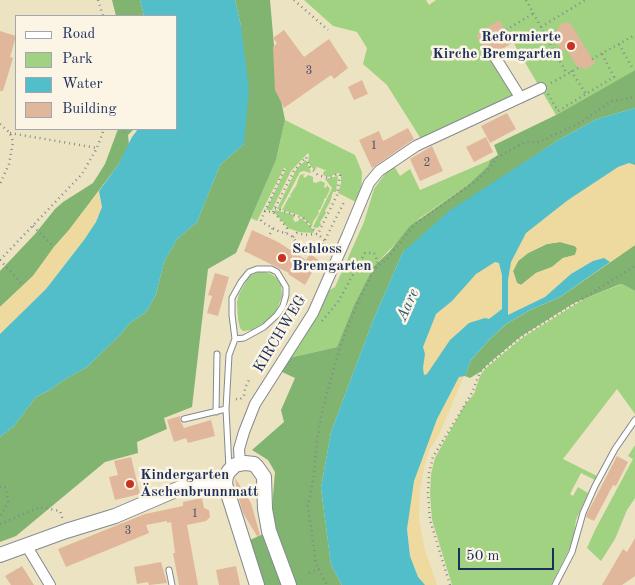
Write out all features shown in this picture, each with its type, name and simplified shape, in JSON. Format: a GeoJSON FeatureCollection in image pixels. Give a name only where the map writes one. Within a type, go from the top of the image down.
{"type":"FeatureCollection","features":[{"type":"Feature","properties":{"kind":"street"},"geometry":{"type":"LineString","coordinates":[[496,57],[520,97]]}},
{"type":"Feature","properties":{"kind":"street","name":"KIRCHWEG"},"geometry":{"type":"LineString","coordinates":[[231,471],[255,404],[313,314],[348,236],[369,183],[378,171],[416,146],[541,88]]}},
{"type":"Feature","properties":{"kind":"street"},"geometry":{"type":"LineString","coordinates":[[0,555],[26,544],[115,516],[185,486],[254,464],[260,469],[264,477],[268,532],[289,585]]}},
{"type":"Feature","properties":{"kind":"street"},"geometry":{"type":"LineString","coordinates":[[231,471],[229,497],[257,585]]}},
{"type":"Feature","properties":{"kind":"street"},"geometry":{"type":"LineString","coordinates":[[26,544],[50,585]]}},
{"type":"Feature","properties":{"kind":"lane"},"geometry":{"type":"LineString","coordinates":[[231,471],[226,410],[229,355],[235,339],[232,298],[249,272],[257,269],[271,269],[277,272],[286,287],[283,306],[277,315],[264,327],[244,338],[235,339]]}},
{"type":"Feature","properties":{"kind":"lane"},"geometry":{"type":"LineString","coordinates":[[216,412],[217,354]]}},
{"type":"Feature","properties":{"kind":"lane"},"geometry":{"type":"LineString","coordinates":[[184,419],[226,410]]}},
{"type":"Feature","properties":{"kind":"lane"},"geometry":{"type":"LineString","coordinates":[[555,585],[572,552],[583,513],[596,486],[615,449],[635,420]]}},
{"type":"Feature","properties":{"kind":"lane"},"geometry":{"type":"LineString","coordinates":[[169,570],[172,585]]}},
{"type":"Feature","properties":{"kind":"path"},"geometry":{"type":"LineString","coordinates":[[98,0],[103,15]]}},
{"type":"Feature","properties":{"kind":"path"},"geometry":{"type":"LineString","coordinates":[[294,0],[328,30]]}},
{"type":"Feature","properties":{"kind":"path"},"geometry":{"type":"LineString","coordinates":[[526,0],[567,74]]}},
{"type":"Feature","properties":{"kind":"path"},"geometry":{"type":"LineString","coordinates":[[541,27],[584,0]]}},
{"type":"Feature","properties":{"kind":"path"},"geometry":{"type":"LineString","coordinates":[[506,30],[534,13]]}},
{"type":"Feature","properties":{"kind":"path"},"geometry":{"type":"LineString","coordinates":[[592,59],[635,36]]}},
{"type":"Feature","properties":{"kind":"path"},"geometry":{"type":"LineString","coordinates":[[619,44],[633,69]]}},
{"type":"Feature","properties":{"kind":"path"},"geometry":{"type":"LineString","coordinates":[[578,68],[544,86],[558,110],[614,77],[602,54]]}},
{"type":"Feature","properties":{"kind":"path"},"geometry":{"type":"LineString","coordinates":[[571,71],[586,94]]}},
{"type":"Feature","properties":{"kind":"path"},"geometry":{"type":"LineString","coordinates":[[375,269],[388,258],[414,225],[477,180],[490,168],[496,158],[525,142],[539,142],[578,124],[612,101],[635,97]]}},
{"type":"Feature","properties":{"kind":"path"},"geometry":{"type":"LineString","coordinates":[[0,124],[10,134],[12,142],[9,164],[0,184]]}},
{"type":"Feature","properties":{"kind":"path"},"geometry":{"type":"LineString","coordinates":[[23,286],[0,260],[82,174],[97,148],[104,130]]}},
{"type":"Feature","properties":{"kind":"path"},"geometry":{"type":"LineString","coordinates":[[121,130],[128,135]]}},
{"type":"Feature","properties":{"kind":"path"},"geometry":{"type":"LineString","coordinates":[[10,134],[97,148]]}},
{"type":"Feature","properties":{"kind":"path"},"geometry":{"type":"LineString","coordinates":[[273,212],[294,171],[306,157],[309,166],[318,175],[328,178],[340,175],[337,195],[316,234]]}},
{"type":"Feature","properties":{"kind":"path"},"geometry":{"type":"LineString","coordinates":[[284,170],[261,218],[262,222],[294,237],[300,244],[310,250],[320,250],[345,200]]}},
{"type":"Feature","properties":{"kind":"path"},"geometry":{"type":"LineString","coordinates":[[275,208],[303,218],[325,242]]}},
{"type":"Feature","properties":{"kind":"path"},"geometry":{"type":"LineString","coordinates":[[264,211],[273,212],[287,228],[286,233]]}},
{"type":"Feature","properties":{"kind":"path"},"geometry":{"type":"LineString","coordinates":[[33,226],[54,247]]}},
{"type":"Feature","properties":{"kind":"path"},"geometry":{"type":"LineString","coordinates":[[270,234],[273,228]]}},
{"type":"Feature","properties":{"kind":"path"},"geometry":{"type":"LineString","coordinates":[[294,237],[297,234],[316,234]]}},
{"type":"Feature","properties":{"kind":"path"},"geometry":{"type":"LineString","coordinates":[[295,249],[300,244]]}},
{"type":"Feature","properties":{"kind":"path"},"geometry":{"type":"LineString","coordinates":[[304,255],[310,250]]}},
{"type":"Feature","properties":{"kind":"path"},"geometry":{"type":"LineString","coordinates":[[319,324],[338,302],[365,253],[371,252],[376,255],[378,262],[357,304],[340,347],[323,407],[308,506],[316,564],[327,585]]}},
{"type":"Feature","properties":{"kind":"path"},"geometry":{"type":"LineString","coordinates":[[450,585],[430,520],[429,473],[433,457],[472,393],[480,372],[520,337],[635,266]]}},
{"type":"Feature","properties":{"kind":"path"},"geometry":{"type":"LineString","coordinates":[[227,399],[240,400],[244,396],[245,388],[250,378]]}},
{"type":"Feature","properties":{"kind":"path"},"geometry":{"type":"LineString","coordinates":[[0,487],[6,488],[8,502],[0,517]]}},
{"type":"Feature","properties":{"kind":"path"},"geometry":{"type":"LineString","coordinates":[[0,524],[40,508],[54,510]]}},
{"type":"Feature","properties":{"kind":"path"},"geometry":{"type":"LineString","coordinates":[[309,572],[319,570]]}},
{"type":"Feature","properties":{"kind":"green space"},"geometry":{"type":"Polygon","coordinates":[[[112,0],[140,0],[144,15],[116,15],[112,0]]]}},
{"type":"Feature","properties":{"kind":"green space"},"geometry":{"type":"Polygon","coordinates":[[[235,0],[270,0],[277,80],[285,120],[276,160],[236,253],[208,269],[192,407],[164,418],[167,429],[137,442],[138,453],[105,462],[16,536],[0,542],[0,437],[13,427],[36,397],[87,367],[129,324],[147,311],[156,294],[164,262],[177,239],[197,222],[220,165],[244,144],[241,26],[235,0]]]}},
{"type":"Feature","properties":{"kind":"green space"},"geometry":{"type":"Polygon","coordinates":[[[304,0],[426,0],[429,5],[436,0],[635,0],[635,70],[556,115],[513,42],[490,57],[515,95],[421,139],[387,85],[363,64],[367,48],[357,32],[333,26],[304,0]]]}},
{"type":"Feature","properties":{"kind":"green space"},"geometry":{"type":"Polygon","coordinates":[[[635,70],[635,108],[597,119],[560,139],[506,175],[403,252],[374,318],[331,432],[321,488],[331,565],[342,585],[295,585],[274,530],[272,508],[275,472],[268,460],[252,450],[284,422],[281,410],[295,378],[280,371],[289,358],[337,347],[354,305],[374,266],[389,252],[410,226],[468,185],[488,166],[490,160],[498,155],[494,145],[556,115],[635,70]]]}},
{"type":"Feature","properties":{"kind":"green space"},"geometry":{"type":"Polygon","coordinates":[[[285,120],[355,155],[362,172],[361,195],[358,203],[338,193],[341,183],[341,175],[339,173],[328,177],[323,175],[324,171],[327,171],[315,166],[317,168],[314,170],[308,162],[308,153],[291,171],[272,210],[266,210],[286,169],[284,168],[257,221],[251,218],[276,160],[285,120]]]}},
{"type":"Feature","properties":{"kind":"green space"},"geometry":{"type":"Polygon","coordinates":[[[118,130],[133,130],[128,135],[129,145],[118,165],[33,276],[0,307],[0,271],[35,234],[55,209],[93,183],[105,164],[118,130]]]}},
{"type":"Feature","properties":{"kind":"green space"},"geometry":{"type":"Polygon","coordinates":[[[306,160],[311,172],[300,172],[280,210],[277,209],[297,168],[306,160]]]}},
{"type":"Feature","properties":{"kind":"green space"},"geometry":{"type":"Polygon","coordinates":[[[490,160],[488,166],[468,185],[420,218],[374,266],[354,305],[337,347],[289,358],[328,291],[335,287],[364,222],[374,189],[385,174],[394,166],[400,176],[410,169],[420,190],[490,160]]]}},
{"type":"Feature","properties":{"kind":"green space"},"geometry":{"type":"Polygon","coordinates":[[[305,174],[303,176],[305,178],[308,175],[311,176],[313,177],[313,182],[323,182],[325,183],[324,187],[326,188],[327,185],[330,189],[320,210],[318,210],[319,213],[312,226],[299,215],[282,210],[289,197],[291,197],[290,195],[300,175],[305,174]]]}},
{"type":"Feature","properties":{"kind":"green space"},"geometry":{"type":"Polygon","coordinates":[[[338,176],[336,192],[333,192],[325,211],[326,213],[320,222],[321,225],[317,228],[313,227],[332,188],[325,179],[338,176]]]}},
{"type":"Feature","properties":{"kind":"green space"},"geometry":{"type":"Polygon","coordinates":[[[275,210],[295,215],[293,219],[295,222],[300,218],[302,219],[311,227],[314,231],[313,233],[299,232],[288,228],[274,212],[275,210]]]}},
{"type":"Feature","properties":{"kind":"green space"},"geometry":{"type":"Polygon","coordinates":[[[560,242],[575,246],[577,249],[575,255],[563,258],[552,267],[536,273],[521,285],[517,283],[513,271],[518,261],[528,253],[547,244],[560,242]]]}},
{"type":"Feature","properties":{"kind":"green space"},"geometry":{"type":"Polygon","coordinates":[[[635,245],[635,291],[622,284],[574,303],[520,337],[480,372],[470,378],[465,376],[471,360],[506,324],[530,310],[560,297],[635,245]]]}},
{"type":"Feature","properties":{"kind":"green space"},"geometry":{"type":"Polygon","coordinates":[[[262,271],[277,278],[281,285],[282,296],[276,312],[267,321],[252,330],[243,331],[240,328],[238,319],[237,302],[239,294],[249,276],[262,271]]]}},
{"type":"Feature","properties":{"kind":"green space"},"geometry":{"type":"Polygon","coordinates":[[[622,284],[635,291],[635,414],[617,389],[563,459],[597,476],[595,480],[581,473],[570,494],[573,496],[578,487],[588,493],[576,520],[573,542],[551,585],[452,585],[432,520],[431,474],[435,458],[464,406],[474,394],[480,376],[485,369],[522,338],[584,299],[622,284]]]}},
{"type":"Feature","properties":{"kind":"green space"},"geometry":{"type":"Polygon","coordinates":[[[635,445],[635,498],[627,510],[615,539],[601,561],[587,548],[633,459],[628,456],[635,445]]]}},
{"type":"Feature","properties":{"kind":"green space"},"geometry":{"type":"Polygon","coordinates":[[[263,534],[282,585],[264,585],[250,540],[263,534]]]}},
{"type":"Feature","properties":{"kind":"sand"},"geometry":{"type":"Polygon","coordinates":[[[635,155],[635,245],[560,297],[530,310],[506,324],[471,360],[438,437],[429,450],[424,468],[420,489],[419,519],[424,547],[437,585],[425,585],[418,577],[410,556],[408,533],[376,437],[427,308],[555,204],[635,155]],[[560,242],[546,244],[528,253],[518,261],[513,271],[517,283],[521,285],[536,273],[552,267],[563,258],[575,255],[577,249],[575,246],[560,242]]]}},
{"type":"Feature","properties":{"kind":"sand"},"geometry":{"type":"Polygon","coordinates":[[[99,191],[102,207],[96,222],[84,240],[46,289],[0,334],[0,307],[33,276],[99,191]]]}},
{"type":"Feature","properties":{"kind":"water"},"geometry":{"type":"Polygon","coordinates":[[[140,0],[235,0],[241,26],[249,89],[244,144],[220,165],[197,222],[177,239],[164,262],[156,294],[147,311],[129,324],[87,367],[36,397],[13,427],[0,437],[0,334],[46,289],[84,240],[96,222],[102,207],[99,191],[118,165],[137,130],[178,130],[178,15],[144,15],[140,0]]]}},
{"type":"Feature","properties":{"kind":"water","name":"Aare"},"geometry":{"type":"Polygon","coordinates":[[[635,108],[635,165],[629,163],[618,167],[568,200],[526,233],[511,262],[508,280],[508,315],[545,297],[571,274],[593,261],[604,258],[610,262],[560,297],[530,310],[506,324],[471,360],[465,376],[459,377],[437,419],[414,481],[407,529],[410,556],[418,577],[425,585],[342,585],[331,565],[321,488],[331,432],[374,318],[403,252],[449,211],[560,139],[597,119],[635,108]],[[495,262],[476,274],[452,301],[436,314],[423,347],[425,354],[424,375],[427,374],[450,340],[469,323],[485,318],[489,319],[502,309],[502,275],[499,263],[495,262]]]}},
{"type":"Feature","properties":{"kind":"building"},"geometry":{"type":"Polygon","coordinates":[[[499,20],[513,42],[499,51],[492,51],[489,55],[476,35],[499,20]]]}},
{"type":"Feature","properties":{"kind":"building","name":"Reformierte Kirche Bremgarten"},"geometry":{"type":"Polygon","coordinates":[[[563,23],[570,23],[595,63],[584,70],[582,66],[578,68],[566,49],[562,51],[551,34],[557,31],[563,23]]]}},
{"type":"Feature","properties":{"kind":"building"},"geometry":{"type":"Polygon","coordinates":[[[284,30],[304,57],[329,39],[348,68],[334,79],[331,75],[284,108],[275,90],[273,47],[277,43],[273,38],[284,30]]]}},
{"type":"Feature","properties":{"kind":"building"},"geometry":{"type":"Polygon","coordinates":[[[0,31],[15,36],[15,40],[10,57],[13,58],[3,91],[0,91],[0,31]]]}},
{"type":"Feature","properties":{"kind":"building"},"geometry":{"type":"Polygon","coordinates":[[[362,80],[368,94],[354,100],[348,87],[362,80]]]}},
{"type":"Feature","properties":{"kind":"building"},"geometry":{"type":"Polygon","coordinates":[[[507,113],[516,129],[490,143],[481,126],[507,113]]]}},
{"type":"Feature","properties":{"kind":"building"},"geometry":{"type":"Polygon","coordinates":[[[408,128],[414,139],[372,168],[359,140],[379,131],[383,141],[408,128]]]}},
{"type":"Feature","properties":{"kind":"building"},"geometry":{"type":"Polygon","coordinates":[[[486,137],[493,152],[474,162],[466,147],[486,137]]]}},
{"type":"Feature","properties":{"kind":"building"},"geometry":{"type":"Polygon","coordinates":[[[432,146],[443,171],[420,181],[410,159],[432,146]]]}},
{"type":"Feature","properties":{"kind":"building","name":"Schloss Bremgarten"},"geometry":{"type":"Polygon","coordinates":[[[252,230],[278,242],[306,260],[310,254],[319,260],[305,285],[289,273],[244,251],[252,230]]]}},
{"type":"Feature","properties":{"kind":"building"},"geometry":{"type":"Polygon","coordinates":[[[215,273],[229,277],[218,316],[207,313],[212,296],[208,295],[215,273]]]}},
{"type":"Feature","properties":{"kind":"building"},"geometry":{"type":"Polygon","coordinates":[[[180,416],[184,428],[211,420],[215,436],[188,443],[186,438],[174,442],[167,420],[180,416]]]}},
{"type":"Feature","properties":{"kind":"building"},"geometry":{"type":"Polygon","coordinates":[[[617,456],[628,462],[616,486],[613,485],[594,521],[586,517],[587,514],[617,456]]]}},
{"type":"Feature","properties":{"kind":"building"},"geometry":{"type":"Polygon","coordinates":[[[131,457],[140,494],[115,500],[109,477],[118,475],[114,461],[131,457]]]}},
{"type":"Feature","properties":{"kind":"building"},"geometry":{"type":"Polygon","coordinates":[[[235,478],[251,503],[260,535],[257,536],[243,513],[235,478]]]}},
{"type":"Feature","properties":{"kind":"building"},"geometry":{"type":"Polygon","coordinates":[[[202,498],[204,508],[209,510],[210,517],[206,521],[187,525],[198,585],[179,585],[173,553],[175,553],[171,522],[146,525],[149,533],[66,567],[58,549],[145,514],[183,506],[183,502],[202,498]]]}},
{"type":"Feature","properties":{"kind":"building"},"geometry":{"type":"Polygon","coordinates":[[[635,538],[635,576],[622,585],[602,585],[623,549],[627,552],[635,538]]]}},
{"type":"Feature","properties":{"kind":"building"},"geometry":{"type":"Polygon","coordinates":[[[161,562],[167,583],[149,585],[148,582],[137,584],[134,567],[161,562]]]}},
{"type":"Feature","properties":{"kind":"building"},"geometry":{"type":"Polygon","coordinates":[[[22,566],[34,585],[11,585],[5,576],[22,566]]]}},
{"type":"Feature","properties":{"kind":"building"},"geometry":{"type":"Polygon","coordinates":[[[236,566],[240,585],[219,585],[216,570],[236,566]]]}},
{"type":"Feature","properties":{"kind":"place","name":"Reformierte Kirche Bremgarten"},"geometry":{"type":"Point","coordinates":[571,46]}},
{"type":"Feature","properties":{"kind":"place","name":"Schloss Bremgarten"},"geometry":{"type":"Point","coordinates":[282,258]}},
{"type":"Feature","properties":{"kind":"place","name":"Kindergarten Äschenbrunnmatt"},"geometry":{"type":"Point","coordinates":[130,484]}}]}
